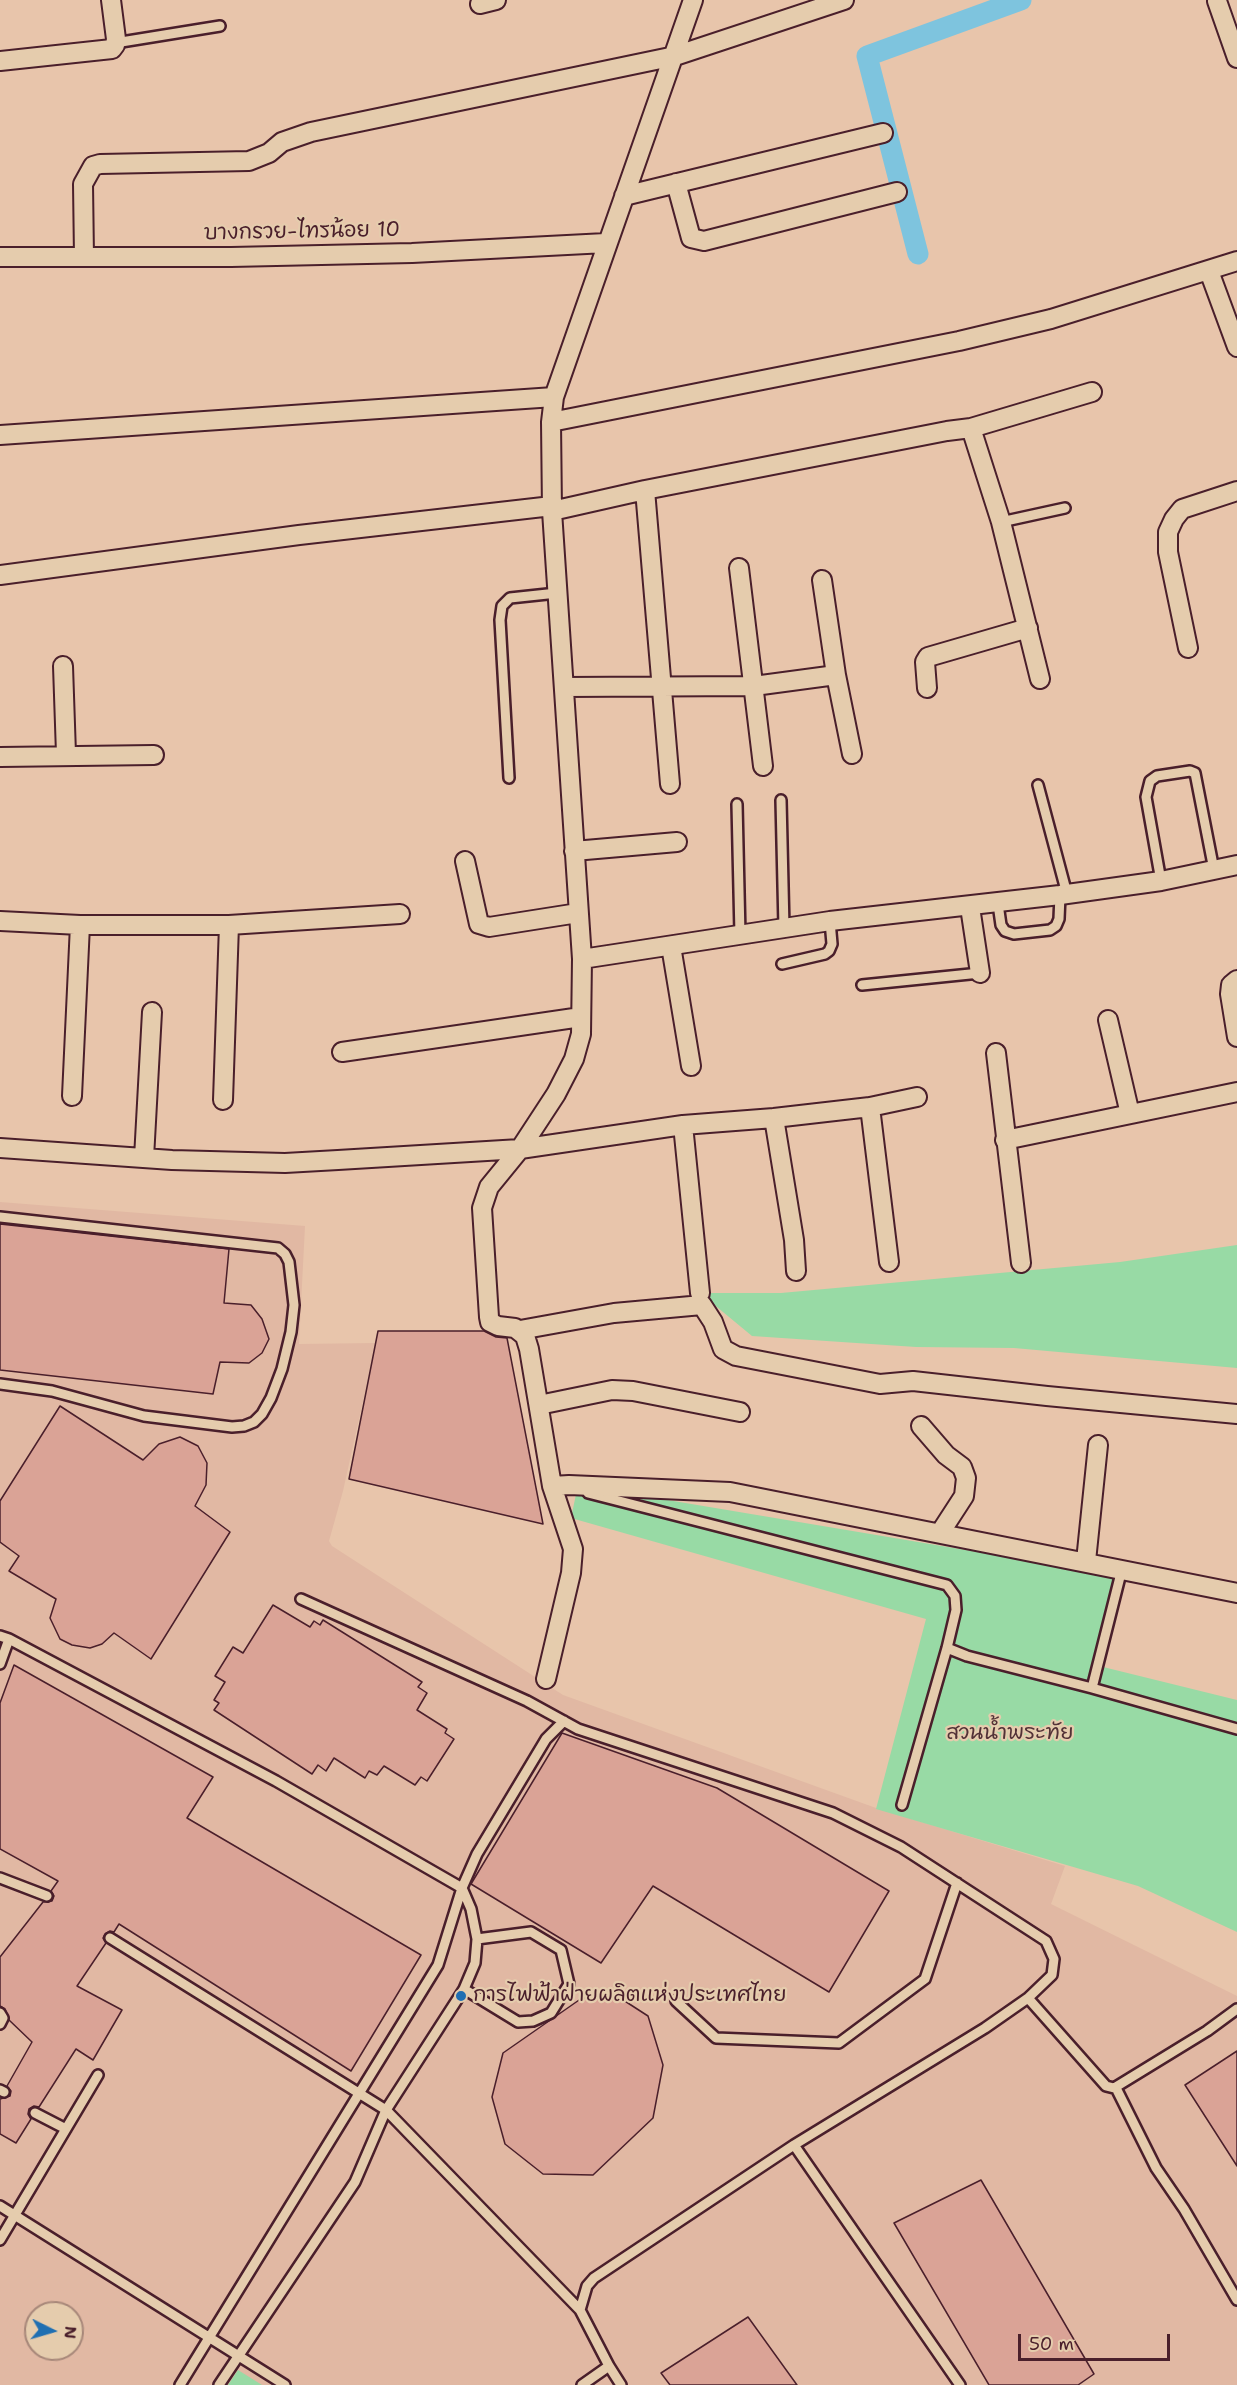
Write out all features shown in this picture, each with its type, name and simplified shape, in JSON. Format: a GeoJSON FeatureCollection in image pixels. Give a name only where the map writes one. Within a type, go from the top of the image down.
{"type":"FeatureCollection","features":[{"type":"Feature","properties":{"kind":"street"},"geometry":{"type":"LineString","coordinates":[[0,61],[111,49],[116,42],[111,0]]}},
{"type":"Feature","properties":{"kind":"street"},"geometry":{"type":"LineString","coordinates":[[693,0],[675,56],[606,243],[554,397],[551,422],[552,508],[582,959],[581,1034],[574,1059],[556,1094],[520,1149],[489,1187],[482,1208],[490,1322],[498,1326],[520,1330],[614,1313],[702,1305],[723,1349],[735,1356],[880,1384],[913,1381],[1237,1414]]}},
{"type":"Feature","properties":{"kind":"street"},"geometry":{"type":"LineString","coordinates":[[84,257],[83,184],[86,174],[93,166],[249,161],[269,153],[282,142],[311,132],[675,56],[844,0]]}},
{"type":"Feature","properties":{"kind":"street"},"geometry":{"type":"LineString","coordinates":[[1217,1],[1237,58]]}},
{"type":"Feature","properties":{"kind":"street"},"geometry":{"type":"LineString","coordinates":[[624,195],[883,133]]}},
{"type":"Feature","properties":{"kind":"street"},"geometry":{"type":"LineString","coordinates":[[676,183],[691,238],[704,241],[897,192]]}},
{"type":"Feature","properties":{"kind":"street","name":"บางกรวย-ไทรน้อย 10"},"geometry":{"type":"LineString","coordinates":[[0,257],[242,257],[412,253],[606,243]]}},
{"type":"Feature","properties":{"kind":"street"},"geometry":{"type":"LineString","coordinates":[[551,422],[958,341],[1051,319],[1237,261]]}},
{"type":"Feature","properties":{"kind":"street"},"geometry":{"type":"LineString","coordinates":[[1209,271],[1237,347]]}},
{"type":"Feature","properties":{"kind":"street"},"geometry":{"type":"LineString","coordinates":[[0,575],[298,535],[552,508],[971,428],[1092,392]]}},
{"type":"Feature","properties":{"kind":"street"},"geometry":{"type":"LineString","coordinates":[[0,435],[554,397]]}},
{"type":"Feature","properties":{"kind":"street"},"geometry":{"type":"LineString","coordinates":[[971,428],[1001,522],[1040,679]]}},
{"type":"Feature","properties":{"kind":"street"},"geometry":{"type":"LineString","coordinates":[[645,490],[670,784]]}},
{"type":"Feature","properties":{"kind":"street"},"geometry":{"type":"LineString","coordinates":[[1188,648],[1168,552],[1168,532],[1182,509],[1237,491]]}},
{"type":"Feature","properties":{"kind":"street"},"geometry":{"type":"LineString","coordinates":[[739,568],[763,766]]}},
{"type":"Feature","properties":{"kind":"street"},"geometry":{"type":"LineString","coordinates":[[822,579],[836,675],[852,754]]}},
{"type":"Feature","properties":{"kind":"street"},"geometry":{"type":"LineString","coordinates":[[927,688],[925,662],[928,657],[1028,628]]}},
{"type":"Feature","properties":{"kind":"street"},"geometry":{"type":"LineString","coordinates":[[63,666],[66,754]]}},
{"type":"Feature","properties":{"kind":"street"},"geometry":{"type":"LineString","coordinates":[[564,687],[754,686],[836,675]]}},
{"type":"Feature","properties":{"kind":"street"},"geometry":{"type":"LineString","coordinates":[[0,757],[66,754],[154,755]]}},
{"type":"Feature","properties":{"kind":"street"},"geometry":{"type":"LineString","coordinates":[[574,851],[677,842]]}},
{"type":"Feature","properties":{"kind":"street"},"geometry":{"type":"LineString","coordinates":[[465,861],[480,924],[489,927],[578,913]]}},
{"type":"Feature","properties":{"kind":"street"},"geometry":{"type":"LineString","coordinates":[[582,959],[830,921],[998,904],[1161,881],[1237,865]]}},
{"type":"Feature","properties":{"kind":"street"},"geometry":{"type":"LineString","coordinates":[[970,907],[980,973]]}},
{"type":"Feature","properties":{"kind":"street"},"geometry":{"type":"LineString","coordinates":[[0,921],[80,925],[229,925],[400,914]]}},
{"type":"Feature","properties":{"kind":"street"},"geometry":{"type":"LineString","coordinates":[[72,1096],[80,925]]}},
{"type":"Feature","properties":{"kind":"street"},"geometry":{"type":"LineString","coordinates":[[224,1100],[229,925]]}},
{"type":"Feature","properties":{"kind":"street"},"geometry":{"type":"LineString","coordinates":[[671,946],[691,1066]]}},
{"type":"Feature","properties":{"kind":"street"},"geometry":{"type":"LineString","coordinates":[[1237,980],[1231,985],[1230,994],[1237,1037]]}},
{"type":"Feature","properties":{"kind":"street"},"geometry":{"type":"LineString","coordinates":[[144,1158],[152,1012]]}},
{"type":"Feature","properties":{"kind":"street"},"geometry":{"type":"LineString","coordinates":[[342,1052],[581,1017]]}},
{"type":"Feature","properties":{"kind":"street"},"geometry":{"type":"LineString","coordinates":[[1108,1020],[1130,1114]]}},
{"type":"Feature","properties":{"kind":"street"},"geometry":{"type":"LineString","coordinates":[[996,1053],[1020,1263]]}},
{"type":"Feature","properties":{"kind":"street"},"geometry":{"type":"LineString","coordinates":[[1005,1140],[1237,1092]]}},
{"type":"Feature","properties":{"kind":"street"},"geometry":{"type":"LineString","coordinates":[[0,1148],[144,1158],[285,1163],[520,1149],[683,1125],[870,1107],[917,1097]]}},
{"type":"Feature","properties":{"kind":"street"},"geometry":{"type":"LineString","coordinates":[[870,1107],[889,1262]]}},
{"type":"Feature","properties":{"kind":"street"},"geometry":{"type":"LineString","coordinates":[[774,1118],[794,1240],[796,1271]]}},
{"type":"Feature","properties":{"kind":"street"},"geometry":{"type":"LineString","coordinates":[[683,1125],[700,1293]]}},
{"type":"Feature","properties":{"kind":"street"},"geometry":{"type":"LineString","coordinates":[[520,1330],[525,1336],[529,1349],[539,1405],[560,1486],[573,1550],[572,1573],[546,1679]]}},
{"type":"Feature","properties":{"kind":"street"},"geometry":{"type":"LineString","coordinates":[[539,1405],[612,1390],[633,1391],[740,1412]]}},
{"type":"Feature","properties":{"kind":"street"},"geometry":{"type":"LineString","coordinates":[[921,1426],[946,1455],[962,1467],[966,1478],[964,1496],[940,1533]]}},
{"type":"Feature","properties":{"kind":"street"},"geometry":{"type":"LineString","coordinates":[[1086,1561],[1098,1445]]}},
{"type":"Feature","properties":{"kind":"street"},"geometry":{"type":"LineString","coordinates":[[560,1486],[730,1492],[1086,1561],[1237,1593]]}},
{"type":"Feature","properties":{"kind":"lane"},"geometry":{"type":"LineString","coordinates":[[116,42],[220,26]]}},
{"type":"Feature","properties":{"kind":"lane"},"geometry":{"type":"LineString","coordinates":[[1001,522],[1065,508]]}},
{"type":"Feature","properties":{"kind":"lane"},"geometry":{"type":"LineString","coordinates":[[509,778],[500,620],[502,606],[510,598],[557,593]]}},
{"type":"Feature","properties":{"kind":"lane"},"geometry":{"type":"LineString","coordinates":[[1161,881],[1146,797],[1150,781],[1157,776],[1190,771],[1195,773],[1214,870]]}},
{"type":"Feature","properties":{"kind":"lane"},"geometry":{"type":"LineString","coordinates":[[998,904],[1001,925],[1005,931],[1014,934],[1050,930],[1056,926],[1059,919],[1063,895],[1038,784]]}},
{"type":"Feature","properties":{"kind":"lane"},"geometry":{"type":"LineString","coordinates":[[781,800],[784,928]]}},
{"type":"Feature","properties":{"kind":"lane"},"geometry":{"type":"LineString","coordinates":[[737,804],[740,935]]}},
{"type":"Feature","properties":{"kind":"lane"},"geometry":{"type":"LineString","coordinates":[[782,964],[825,954],[829,951],[832,944],[830,921]]}},
{"type":"Feature","properties":{"kind":"lane"},"geometry":{"type":"LineString","coordinates":[[862,985],[980,973]]}},
{"type":"Feature","properties":{"kind":"lane"},"geometry":{"type":"LineString","coordinates":[[0,1217],[278,1248],[289,1262],[294,1305],[291,1332],[282,1369],[271,1398],[254,1422],[244,1426],[232,1427],[144,1416],[52,1392],[0,1384]]}},
{"type":"Feature","properties":{"kind":"lane"},"geometry":{"type":"LineString","coordinates":[[560,1486],[947,1585],[955,1596],[956,1610],[902,1805]]}},
{"type":"Feature","properties":{"kind":"lane"},"geometry":{"type":"LineString","coordinates":[[1092,1688],[1122,1569]]}},
{"type":"Feature","properties":{"kind":"lane"},"geometry":{"type":"LineString","coordinates":[[301,1599],[527,1701],[578,1729],[833,1813],[901,1847],[1046,1941],[1054,1959],[1053,1975],[1028,1998],[985,2028],[794,2145],[594,2278],[587,2286],[580,2310]]}},
{"type":"Feature","properties":{"kind":"lane"},"geometry":{"type":"LineString","coordinates":[[0,1664],[5,1637],[276,1781],[462,1888],[471,1909],[477,1939],[475,1963],[464,1989],[386,2110],[355,2182],[219,2385]]}},
{"type":"Feature","properties":{"kind":"lane"},"geometry":{"type":"LineString","coordinates":[[947,1648],[967,1656],[1237,1729]]}},
{"type":"Feature","properties":{"kind":"lane"},"geometry":{"type":"LineString","coordinates":[[180,2385],[438,1965],[462,1888],[477,1854],[540,1748],[564,1721]]}},
{"type":"Feature","properties":{"kind":"lane"},"geometry":{"type":"LineString","coordinates":[[0,1878],[47,1896]]}},
{"type":"Feature","properties":{"kind":"lane"},"geometry":{"type":"LineString","coordinates":[[676,2001],[716,2038],[838,2043],[925,1978],[957,1883]]}},
{"type":"Feature","properties":{"kind":"lane"},"geometry":{"type":"LineString","coordinates":[[464,1989],[518,2022],[533,2021],[551,2013],[569,1984],[561,1950],[531,1932],[477,1939]]}},
{"type":"Feature","properties":{"kind":"lane"},"geometry":{"type":"LineString","coordinates":[[110,1938],[386,2110],[580,2310],[621,2385]]}},
{"type":"Feature","properties":{"kind":"lane"},"geometry":{"type":"LineString","coordinates":[[1028,1998],[1106,2086],[1116,2088],[1207,2031],[1237,2009]]}},
{"type":"Feature","properties":{"kind":"lane"},"geometry":{"type":"LineString","coordinates":[[0,2013],[3,2018],[0,2024]]}},
{"type":"Feature","properties":{"kind":"lane"},"geometry":{"type":"LineString","coordinates":[[0,2240],[99,2075]]}},
{"type":"Feature","properties":{"kind":"lane"},"geometry":{"type":"LineString","coordinates":[[1116,2088],[1156,2168],[1184,2209],[1237,2300]]}},
{"type":"Feature","properties":{"kind":"lane"},"geometry":{"type":"LineString","coordinates":[[35,2114],[66,2129]]}},
{"type":"Feature","properties":{"kind":"lane"},"geometry":{"type":"LineString","coordinates":[[794,2145],[960,2385]]}},
{"type":"Feature","properties":{"kind":"lane"},"geometry":{"type":"LineString","coordinates":[[0,2206],[285,2385]]}},
{"type":"Feature","properties":{"kind":"lane"},"geometry":{"type":"LineString","coordinates":[[582,2385],[609,2366]]}},
{"type":"Feature","properties":{"kind":"shaded area","name":"การไฟฟ้าฝ่ายผลิตแห่งประเทศไทย"},"geometry":{"type":"Polygon","coordinates":[[[0,1202],[305,1226],[299,1344],[376,1343],[343,1491],[329,1541],[332,1546],[563,1695],[876,1808],[1065,1866],[1051,1904],[1237,1996],[1237,2385],[0,2385],[0,1202]]]}},
{"type":"Feature","properties":{"kind":"green space"},"geometry":{"type":"Polygon","coordinates":[[[1237,1245],[1237,1368],[1014,1348],[916,1347],[752,1336],[700,1293],[781,1293],[1120,1262],[1237,1245]]]}},
{"type":"Feature","properties":{"kind":"green space","name":"สวนน้ำพระทัย"},"geometry":{"type":"Polygon","coordinates":[[[578,1485],[1115,1575],[1095,1665],[1237,1700],[1237,1932],[1138,1886],[876,1809],[926,1619],[571,1518],[578,1485]]]}},
{"type":"Feature","properties":{"kind":"green space"},"geometry":{"type":"Polygon","coordinates":[[[238,2370],[262,2385],[228,2385],[238,2370]]]}},
{"type":"Feature","properties":{"kind":"building"},"geometry":{"type":"Polygon","coordinates":[[[0,1224],[229,1249],[224,1303],[251,1305],[262,1319],[269,1339],[262,1353],[249,1363],[220,1362],[213,1394],[0,1370],[0,1224]]]}},
{"type":"Feature","properties":{"kind":"building"},"geometry":{"type":"Polygon","coordinates":[[[378,1331],[484,1331],[496,1337],[507,1338],[543,1524],[349,1479],[378,1331]]]}},
{"type":"Feature","properties":{"kind":"building"},"geometry":{"type":"Polygon","coordinates":[[[60,1406],[143,1460],[159,1444],[180,1437],[198,1446],[207,1463],[206,1485],[195,1506],[230,1532],[151,1659],[114,1633],[102,1644],[90,1648],[72,1645],[60,1639],[50,1618],[56,1599],[9,1571],[19,1556],[0,1542],[0,1501],[60,1406]]]}},
{"type":"Feature","properties":{"kind":"building"},"geometry":{"type":"Polygon","coordinates":[[[273,1605],[310,1627],[314,1621],[320,1625],[323,1620],[422,1682],[418,1687],[427,1693],[417,1710],[447,1729],[445,1733],[454,1739],[427,1781],[421,1777],[415,1785],[384,1766],[377,1775],[369,1771],[365,1778],[334,1758],[326,1771],[318,1765],[312,1774],[214,1710],[219,1703],[214,1700],[225,1682],[215,1676],[233,1647],[243,1653],[273,1605]]]}},
{"type":"Feature","properties":{"kind":"building"},"geometry":{"type":"Polygon","coordinates":[[[14,1665],[213,1777],[187,1818],[421,1955],[351,2071],[119,1924],[114,1932],[110,1931],[105,1934],[103,1938],[106,1943],[77,1986],[122,2010],[93,2060],[76,2049],[39,2107],[34,2106],[29,2109],[28,2114],[31,2119],[16,2143],[0,2134],[0,2099],[10,2096],[11,2091],[7,2086],[32,2042],[9,2020],[5,2009],[0,2006],[0,1957],[43,1902],[52,1901],[54,1896],[51,1891],[58,1881],[0,1849],[0,1703],[14,1665]]]}},
{"type":"Feature","properties":{"kind":"building"},"geometry":{"type":"Polygon","coordinates":[[[562,1733],[717,1788],[889,1891],[829,1992],[653,1886],[601,1963],[471,1884],[562,1733]]]}},
{"type":"Feature","properties":{"kind":"building"},"geometry":{"type":"Polygon","coordinates":[[[617,1996],[648,2016],[663,2065],[653,2118],[593,2175],[543,2174],[505,2144],[492,2097],[503,2053],[582,1998],[617,1996]]]}},
{"type":"Feature","properties":{"kind":"building"},"geometry":{"type":"Polygon","coordinates":[[[1237,2051],[1237,2166],[1185,2085],[1237,2051]]]}},
{"type":"Feature","properties":{"kind":"building"},"geometry":{"type":"Polygon","coordinates":[[[981,2180],[1094,2374],[1078,2385],[989,2385],[894,2223],[981,2180]]]}},
{"type":"Feature","properties":{"kind":"building"},"geometry":{"type":"Polygon","coordinates":[[[748,2317],[797,2385],[670,2385],[661,2373],[748,2317]]]}},
{"type":"Feature","properties":{"kind":"waterway"},"geometry":{"type":"LineString","coordinates":[[918,254],[867,56],[1021,0]]}},
{"type":"Feature","properties":{"kind":"place","name":"การไฟฟ้าฝ่ายผลิตแห่งประเทศไทย"},"geometry":{"type":"Point","coordinates":[461,1996]}}]}
